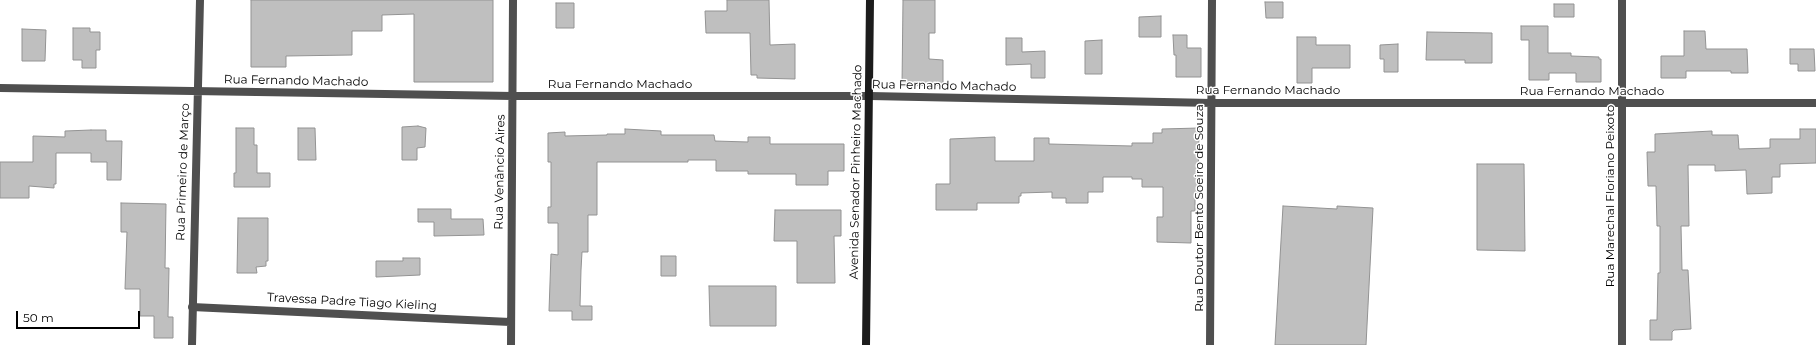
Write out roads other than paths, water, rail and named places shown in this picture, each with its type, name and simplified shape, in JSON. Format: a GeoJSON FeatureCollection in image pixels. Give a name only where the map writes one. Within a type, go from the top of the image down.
{"type":"FeatureCollection","features":[{"type":"Feature","properties":{"kind":"main road","name":"Avenida Senador Pinheiro Machado"},"geometry":{"type":"LineString","coordinates":[[866,345],[870,0]]}},
{"type":"Feature","properties":{"kind":"street","name":"Rua Primeiro de Março"},"geometry":{"type":"LineString","coordinates":[[192,345],[200,0]]}},
{"type":"Feature","properties":{"kind":"street","name":"Rua Venâncio Aires"},"geometry":{"type":"LineString","coordinates":[[510,345],[513,0]]}},
{"type":"Feature","properties":{"kind":"street","name":"Rua Doutor Bento Soeiro de Souza"},"geometry":{"type":"LineString","coordinates":[[1210,345],[1212,0]]}},
{"type":"Feature","properties":{"kind":"street","name":"Rua Marechal Floriano Peixoto"},"geometry":{"type":"LineString","coordinates":[[1622,0],[1622,345]]}},
{"type":"Feature","properties":{"kind":"street","name":"Rua Fernando Machado"},"geometry":{"type":"LineString","coordinates":[[0,88],[513,96],[870,96],[1212,103],[1816,103]]}},
{"type":"Feature","properties":{"kind":"street","name":"Travessa Padre Tiago Kieling"},"geometry":{"type":"LineString","coordinates":[[192,307],[510,322]]}}]}
